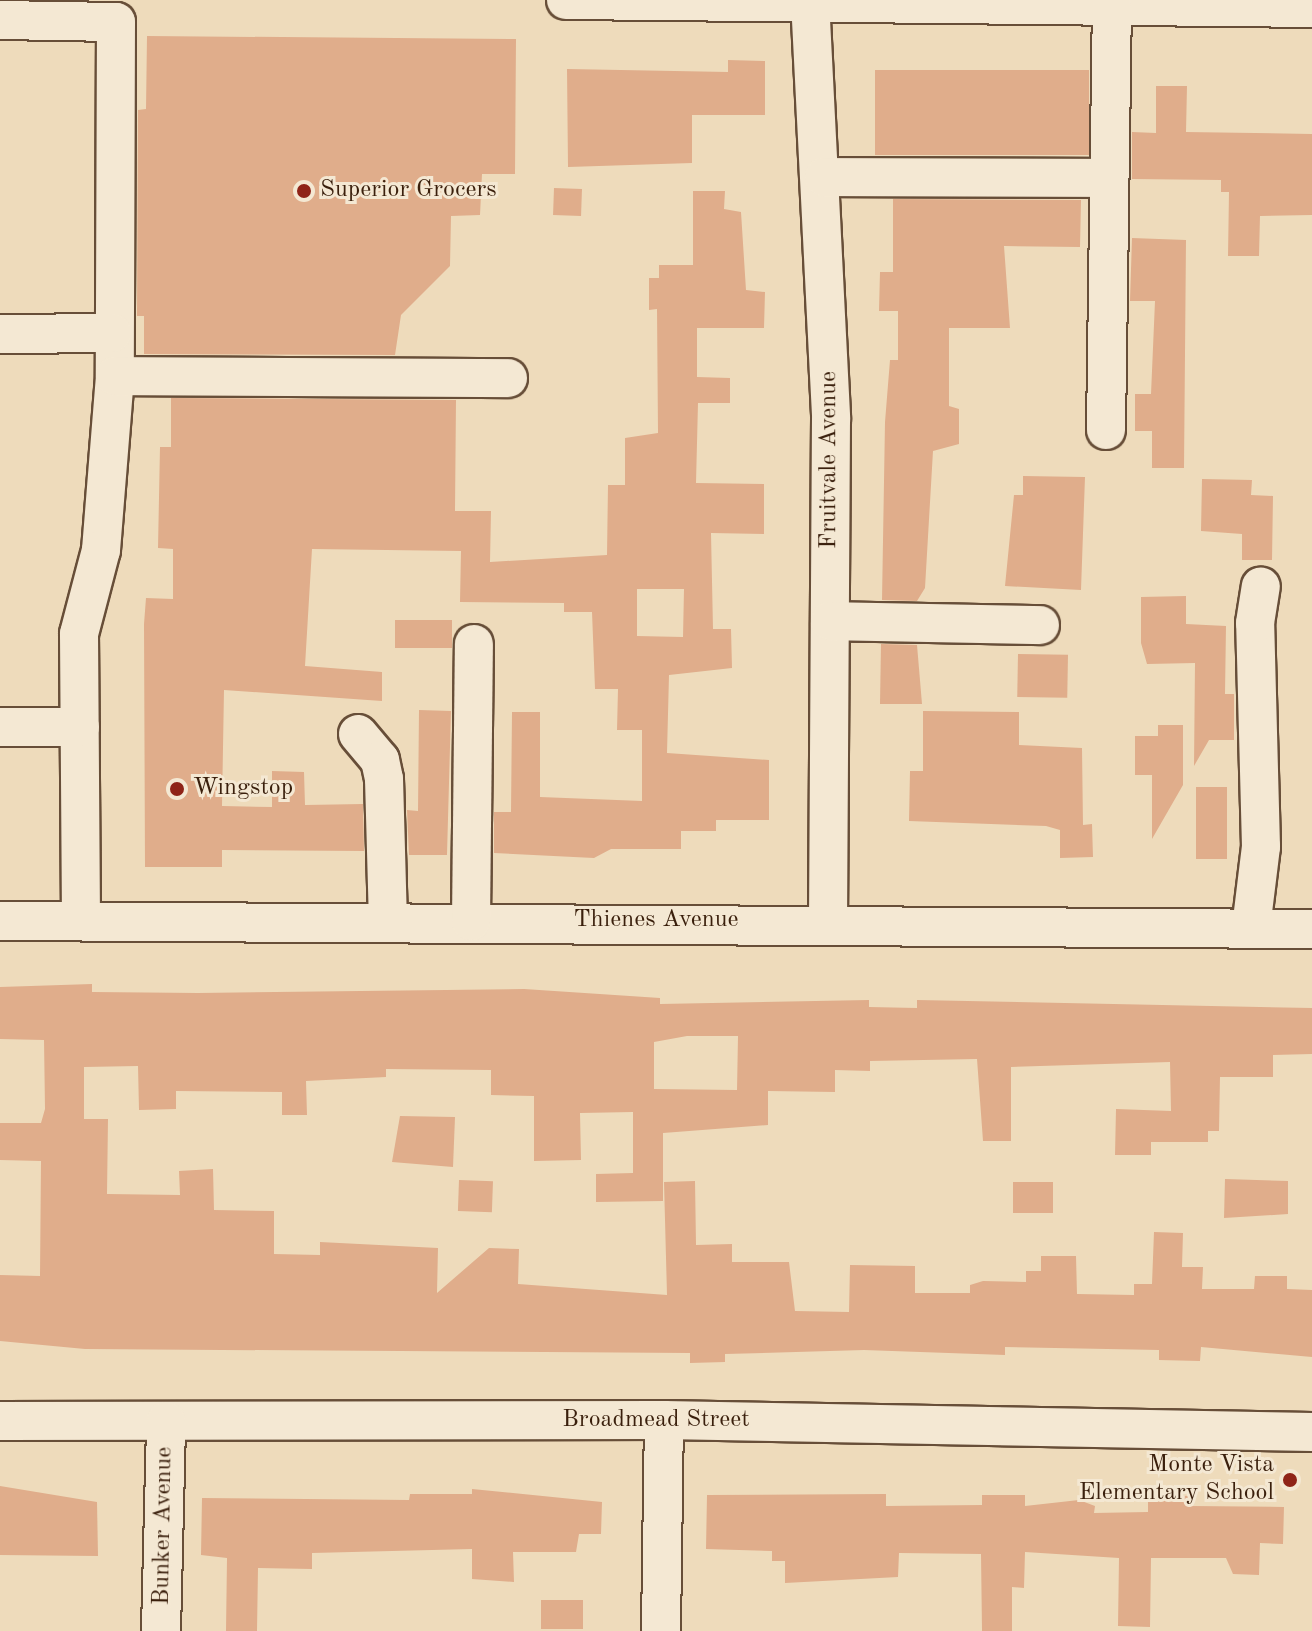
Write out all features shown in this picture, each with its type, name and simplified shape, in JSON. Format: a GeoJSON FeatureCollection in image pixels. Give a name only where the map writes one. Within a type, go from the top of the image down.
{"type":"FeatureCollection","features":[{"type":"Feature","properties":{"kind":"street"},"geometry":{"type":"LineString","coordinates":[[566,0],[1289,5]]}},
{"type":"Feature","properties":{"kind":"street","name":"Fruitvale Avenue"},"geometry":{"type":"LineString","coordinates":[[810,3],[824,177],[830,621],[828,920]]}},
{"type":"Feature","properties":{"kind":"street"},"geometry":{"type":"LineString","coordinates":[[1106,430],[1112,6]]}},
{"type":"Feature","properties":{"kind":"street"},"geometry":{"type":"LineString","coordinates":[[0,20],[116,22],[112,333],[115,376],[101,550],[79,634],[81,921]]}},
{"type":"Feature","properties":{"kind":"street"},"geometry":{"type":"LineString","coordinates":[[824,177],[1109,178]]}},
{"type":"Feature","properties":{"kind":"street"},"geometry":{"type":"LineString","coordinates":[[0,334],[112,333]]}},
{"type":"Feature","properties":{"kind":"street"},"geometry":{"type":"LineString","coordinates":[[115,376],[508,378]]}},
{"type":"Feature","properties":{"kind":"street"},"geometry":{"type":"LineString","coordinates":[[1251,928],[1261,847],[1255,623],[1261,586]]}},
{"type":"Feature","properties":{"kind":"street"},"geometry":{"type":"LineString","coordinates":[[830,621],[1040,625]]}},
{"type":"Feature","properties":{"kind":"street"},"geometry":{"type":"LineString","coordinates":[[471,921],[474,644]]}},
{"type":"Feature","properties":{"kind":"street"},"geometry":{"type":"LineString","coordinates":[[0,727],[80,727]]}},
{"type":"Feature","properties":{"kind":"street"},"geometry":{"type":"LineString","coordinates":[[358,734],[380,760],[384,779],[388,921]]}},
{"type":"Feature","properties":{"kind":"street","name":"Thienes Avenue"},"geometry":{"type":"LineString","coordinates":[[0,921],[828,920],[1312,929]]}},
{"type":"Feature","properties":{"kind":"street"},"geometry":{"type":"LineString","coordinates":[[661,1631],[664,1420]]}},
{"type":"Feature","properties":{"kind":"street","name":"Broadmead Street"},"geometry":{"type":"LineString","coordinates":[[0,1421],[664,1420],[1312,1432]]}},
{"type":"Feature","properties":{"kind":"street","name":"Bunker Avenue"},"geometry":{"type":"LineString","coordinates":[[161,1631],[166,1421]]}},
{"type":"Feature","properties":{"kind":"building"},"geometry":{"type":"Polygon","coordinates":[[[147,36],[516,39],[515,174],[482,174],[480,215],[451,216],[450,266],[401,315],[395,355],[144,354],[144,316],[137,316],[138,110],[146,109],[147,36]]]}},
{"type":"Feature","properties":{"kind":"building"},"geometry":{"type":"Polygon","coordinates":[[[728,60],[765,61],[765,115],[692,115],[692,163],[568,167],[567,69],[728,72],[728,60]]]}},
{"type":"Feature","properties":{"kind":"building"},"geometry":{"type":"Polygon","coordinates":[[[875,70],[1089,70],[1089,155],[875,155],[875,70]]]}},
{"type":"Feature","properties":{"kind":"building"},"geometry":{"type":"Polygon","coordinates":[[[1156,86],[1187,86],[1186,132],[1312,134],[1312,215],[1260,216],[1259,256],[1228,256],[1229,192],[1221,192],[1221,180],[1132,179],[1132,132],[1156,133],[1156,86]]]}},
{"type":"Feature","properties":{"kind":"building"},"geometry":{"type":"Polygon","coordinates":[[[554,188],[582,189],[581,216],[553,215],[554,188]]]}},
{"type":"Feature","properties":{"kind":"building"},"geometry":{"type":"Polygon","coordinates":[[[693,191],[725,191],[724,209],[741,212],[746,290],[765,292],[764,328],[697,328],[697,377],[730,378],[730,403],[698,403],[696,483],[764,484],[764,534],[711,533],[713,629],[731,629],[732,668],[669,675],[667,753],[769,760],[769,820],[716,820],[716,831],[681,831],[681,849],[611,849],[594,858],[494,853],[494,812],[511,812],[512,712],[540,712],[540,797],[642,801],[642,730],[617,730],[618,689],[595,689],[592,612],[564,612],[564,603],[460,602],[461,551],[312,549],[305,666],[382,672],[382,701],[224,690],[222,806],[272,807],[272,771],[304,772],[305,805],[363,804],[364,851],[222,850],[222,867],[145,867],[144,624],[146,598],[173,599],[173,549],[158,548],[160,447],[171,447],[171,398],[456,400],[455,511],[491,511],[490,562],[607,555],[608,485],[625,485],[625,438],[658,433],[657,309],[649,310],[649,278],[659,278],[659,265],[693,265],[693,191]],[[637,589],[637,636],[683,637],[684,589],[637,589]]]}},
{"type":"Feature","properties":{"kind":"building"},"geometry":{"type":"Polygon","coordinates":[[[893,199],[1081,200],[1080,247],[1004,246],[1010,328],[949,328],[949,406],[959,409],[959,444],[933,451],[925,588],[917,601],[882,600],[885,422],[890,360],[898,360],[898,311],[879,311],[880,272],[893,272],[893,199]]]}},
{"type":"Feature","properties":{"kind":"building"},"geometry":{"type":"Polygon","coordinates":[[[1132,238],[1186,240],[1184,468],[1152,468],[1152,431],[1135,431],[1135,394],[1151,394],[1155,301],[1130,301],[1132,238]]]}},
{"type":"Feature","properties":{"kind":"building"},"geometry":{"type":"Polygon","coordinates":[[[1023,476],[1085,477],[1081,590],[1005,586],[1014,495],[1023,495],[1023,476]]]}},
{"type":"Feature","properties":{"kind":"building"},"geometry":{"type":"Polygon","coordinates":[[[1202,479],[1252,480],[1251,495],[1273,496],[1272,560],[1242,560],[1242,534],[1201,531],[1202,479]]]}},
{"type":"Feature","properties":{"kind":"building"},"geometry":{"type":"Polygon","coordinates":[[[1186,596],[1186,624],[1226,626],[1225,694],[1234,694],[1234,740],[1209,740],[1194,766],[1195,663],[1147,664],[1141,643],[1141,597],[1186,596]]]}},
{"type":"Feature","properties":{"kind":"building"},"geometry":{"type":"Polygon","coordinates":[[[395,620],[452,620],[452,648],[395,648],[395,620]]]}},
{"type":"Feature","properties":{"kind":"building"},"geometry":{"type":"Polygon","coordinates":[[[881,644],[917,645],[922,704],[880,704],[881,644]]]}},
{"type":"Feature","properties":{"kind":"building"},"geometry":{"type":"Polygon","coordinates":[[[1018,654],[1068,655],[1067,698],[1017,697],[1018,654]]]}},
{"type":"Feature","properties":{"kind":"building"},"geometry":{"type":"Polygon","coordinates":[[[419,710],[451,711],[447,855],[409,855],[407,810],[418,811],[419,710]]]}},
{"type":"Feature","properties":{"kind":"building"},"geometry":{"type":"Polygon","coordinates":[[[923,711],[1019,712],[1019,745],[1082,748],[1083,825],[1092,824],[1093,857],[1060,858],[1060,830],[1046,826],[909,821],[910,771],[923,771],[923,711]]]}},
{"type":"Feature","properties":{"kind":"building"},"geometry":{"type":"Polygon","coordinates":[[[1158,725],[1183,725],[1183,785],[1152,839],[1152,775],[1135,775],[1135,736],[1158,736],[1158,725]]]}},
{"type":"Feature","properties":{"kind":"building"},"geometry":{"type":"Polygon","coordinates":[[[1196,787],[1227,787],[1227,859],[1196,859],[1196,787]]]}},
{"type":"Feature","properties":{"kind":"building"},"geometry":{"type":"Polygon","coordinates":[[[92,984],[92,992],[198,993],[524,989],[660,998],[660,1004],[869,1000],[869,1007],[917,1008],[917,1000],[1312,1008],[1312,1054],[1273,1055],[1273,1077],[1220,1077],[1219,1131],[1208,1131],[1208,1142],[1151,1142],[1151,1155],[1115,1155],[1116,1109],[1171,1111],[1170,1062],[1011,1067],[1011,1141],[983,1141],[977,1059],[870,1061],[870,1071],[835,1070],[835,1092],[768,1091],[768,1125],[663,1133],[663,1201],[596,1202],[596,1174],[633,1173],[633,1112],[580,1113],[581,1160],[534,1161],[534,1096],[491,1095],[491,1070],[386,1069],[386,1077],[306,1081],[307,1115],[282,1115],[282,1092],[176,1091],[176,1109],[139,1110],[138,1066],[84,1067],[84,1119],[108,1119],[107,1194],[180,1195],[179,1171],[213,1169],[214,1210],[274,1211],[274,1254],[320,1255],[320,1242],[438,1248],[437,1293],[489,1248],[519,1249],[518,1284],[667,1295],[664,1182],[695,1181],[696,1245],[732,1244],[732,1262],[789,1262],[795,1311],[849,1312],[850,1265],[915,1266],[915,1293],[970,1293],[970,1285],[983,1281],[1026,1282],[1026,1271],[1041,1271],[1041,1256],[1076,1256],[1077,1294],[1134,1295],[1134,1284],[1152,1284],[1154,1232],[1183,1233],[1182,1267],[1203,1267],[1202,1289],[1254,1289],[1255,1276],[1287,1276],[1287,1289],[1312,1290],[1312,1357],[1201,1347],[1200,1361],[1159,1360],[1159,1350],[1005,1347],[1005,1355],[864,1350],[725,1354],[725,1362],[690,1363],[690,1353],[85,1349],[0,1341],[0,1275],[40,1276],[41,1161],[0,1160],[0,1123],[41,1123],[45,1109],[44,1040],[0,1039],[0,987],[92,984]],[[687,1036],[654,1042],[654,1089],[737,1090],[738,1036],[687,1036]]]}},
{"type":"Feature","properties":{"kind":"building"},"geometry":{"type":"Polygon","coordinates":[[[400,1116],[455,1117],[453,1167],[392,1162],[400,1116]]]}},
{"type":"Feature","properties":{"kind":"building"},"geometry":{"type":"Polygon","coordinates":[[[1225,1179],[1288,1181],[1288,1214],[1224,1218],[1225,1179]]]}},
{"type":"Feature","properties":{"kind":"building"},"geometry":{"type":"Polygon","coordinates":[[[459,1180],[493,1181],[492,1212],[458,1211],[459,1180]]]}},
{"type":"Feature","properties":{"kind":"building"},"geometry":{"type":"Polygon","coordinates":[[[1013,1182],[1053,1182],[1053,1213],[1013,1213],[1013,1182]]]}},
{"type":"Feature","properties":{"kind":"building"},"geometry":{"type":"Polygon","coordinates":[[[0,1486],[97,1502],[98,1556],[0,1555],[0,1486]]]}},
{"type":"Feature","properties":{"kind":"building"},"geometry":{"type":"Polygon","coordinates":[[[472,1489],[602,1502],[601,1534],[579,1534],[576,1552],[513,1552],[514,1582],[472,1579],[472,1549],[312,1553],[312,1569],[258,1568],[257,1631],[226,1631],[227,1558],[201,1555],[202,1498],[409,1500],[410,1494],[472,1494],[472,1489]]]}},
{"type":"Feature","properties":{"kind":"building"},"geometry":{"type":"Polygon","coordinates":[[[886,1494],[886,1506],[982,1505],[982,1495],[1025,1495],[1025,1506],[1079,1500],[1095,1506],[1094,1513],[1148,1512],[1148,1495],[1190,1496],[1190,1506],[1284,1507],[1283,1544],[1260,1543],[1259,1575],[1233,1574],[1226,1558],[1151,1558],[1150,1627],[1118,1626],[1119,1558],[1025,1552],[1024,1588],[1012,1587],[1012,1631],[982,1631],[981,1554],[899,1553],[898,1577],[785,1583],[785,1561],[772,1561],[772,1551],[706,1549],[707,1495],[886,1494]]]}},
{"type":"Feature","properties":{"kind":"building"},"geometry":{"type":"Polygon","coordinates":[[[541,1600],[583,1600],[583,1629],[541,1629],[541,1600]]]}},
{"type":"Feature","properties":{"kind":"place","name":"Superior Grocers"},"geometry":{"type":"Point","coordinates":[304,191]}},
{"type":"Feature","properties":{"kind":"place","name":"Wingstop"},"geometry":{"type":"Point","coordinates":[177,789]}},
{"type":"Feature","properties":{"kind":"place","name":"Monte Vista Elementary School"},"geometry":{"type":"Point","coordinates":[1290,1480]}}]}
